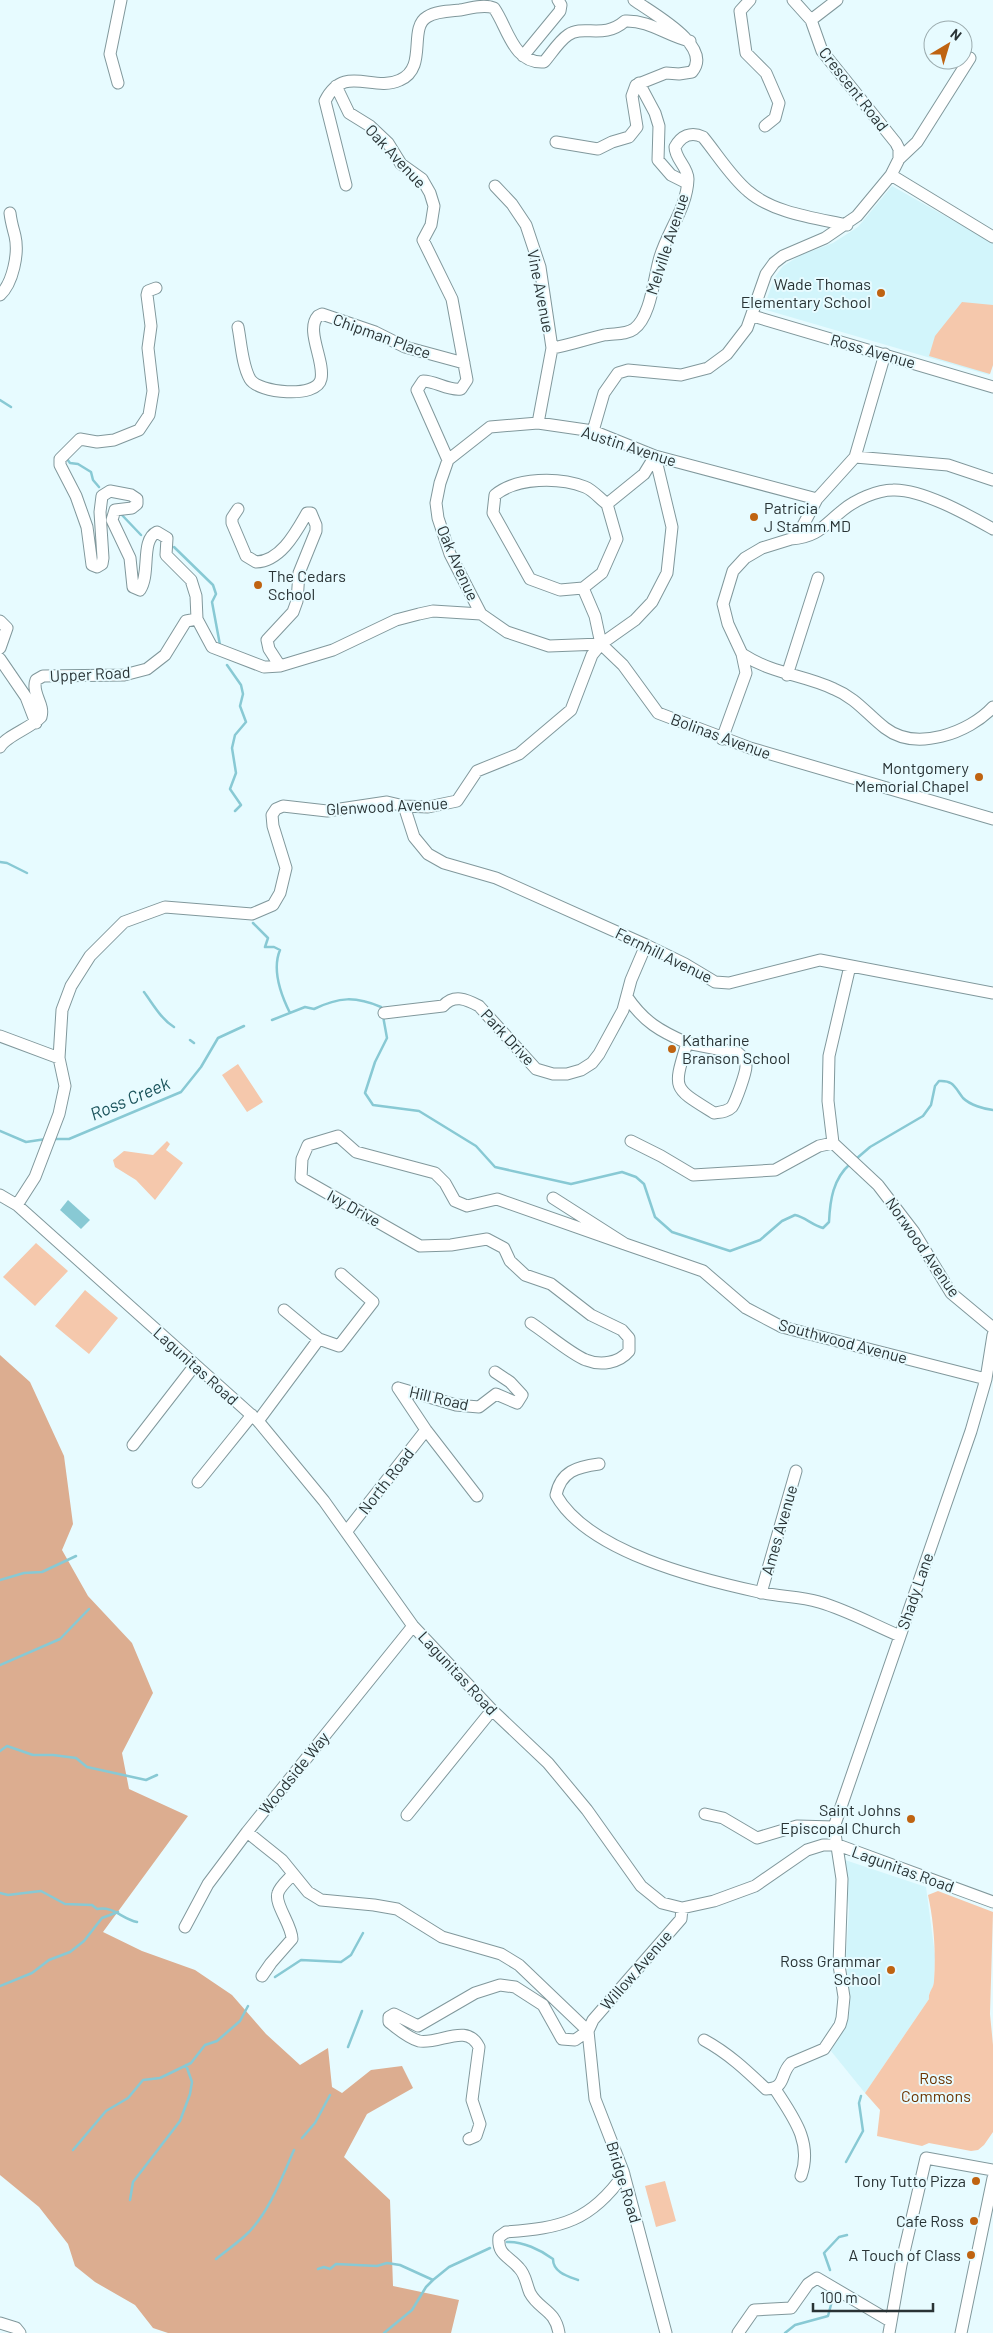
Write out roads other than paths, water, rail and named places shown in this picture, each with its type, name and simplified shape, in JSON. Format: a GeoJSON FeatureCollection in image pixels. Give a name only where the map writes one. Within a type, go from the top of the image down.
{"type":"FeatureCollection","features":[{"type":"Feature","properties":{"kind":"street"},"geometry":{"type":"LineString","coordinates":[[118,83],[110,54],[121,0]]}},
{"type":"Feature","properties":{"kind":"street"},"geometry":{"type":"LineString","coordinates":[[523,56],[560,11],[561,5],[558,0]]}},
{"type":"Feature","properties":{"kind":"street"},"geometry":{"type":"LineString","coordinates":[[556,142],[598,149],[612,142],[630,137],[637,127],[632,96],[633,90],[638,83],[666,72],[679,74],[692,72],[697,66],[697,57],[690,41],[634,0]]}},
{"type":"Feature","properties":{"kind":"street"},"geometry":{"type":"LineString","coordinates":[[750,0],[740,11],[746,53],[766,73],[779,103],[775,118],[765,126]]}},
{"type":"Feature","properties":{"kind":"street"},"geometry":{"type":"LineString","coordinates":[[793,0],[811,20],[837,0]]}},
{"type":"Feature","properties":{"kind":"street"},"geometry":{"type":"LineString","coordinates":[[346,185],[325,101],[330,91],[350,80],[383,83],[401,80],[412,70],[418,52],[418,27],[425,17],[481,6],[494,8],[515,49],[523,56],[536,62],[544,62],[568,35],[575,32],[606,32],[625,21],[647,23],[681,39],[690,41]]}},
{"type":"Feature","properties":{"kind":"street","name":"Crescent Road"},"geometry":{"type":"LineString","coordinates":[[811,20],[822,50],[896,143],[899,149],[899,159]]}},
{"type":"Feature","properties":{"kind":"street"},"geometry":{"type":"LineString","coordinates":[[593,431],[604,393],[618,373],[628,370],[681,375],[708,368],[727,354],[738,342],[754,316],[766,274],[774,263],[783,256],[825,238],[847,224],[890,175],[899,159],[921,136],[962,70]]}},
{"type":"Feature","properties":{"kind":"street","name":"Melville Avenue"},"geometry":{"type":"LineString","coordinates":[[552,348],[574,345],[604,335],[635,329],[640,323],[654,285],[660,258],[686,197],[686,182],[671,175],[658,160],[659,126],[655,113],[638,83]]}},
{"type":"Feature","properties":{"kind":"street","name":"Oak Avenue"},"geometry":{"type":"LineString","coordinates":[[336,86],[349,113],[370,126],[388,144],[400,164],[422,179],[430,193],[434,206],[431,226],[423,240],[452,300],[467,380],[461,389],[456,390],[430,381],[423,381],[417,390],[448,460],[440,482],[436,503],[438,518],[450,554],[481,614]]}},
{"type":"Feature","properties":{"kind":"street"},"geometry":{"type":"LineString","coordinates":[[686,182],[686,174],[675,153],[675,147],[688,134],[696,133],[703,137],[747,191],[761,200],[783,209],[847,224]]}},
{"type":"Feature","properties":{"kind":"street"},"geometry":{"type":"LineString","coordinates":[[890,175],[993,237]]}},
{"type":"Feature","properties":{"kind":"street","name":"Vine Avenue"},"geometry":{"type":"LineString","coordinates":[[495,186],[512,204],[526,225],[540,267],[552,348]]}},
{"type":"Feature","properties":{"kind":"street"},"geometry":{"type":"LineString","coordinates":[[0,295],[8,288],[13,275],[16,237],[11,224],[10,213]]}},
{"type":"Feature","properties":{"kind":"street"},"geometry":{"type":"LineString","coordinates":[[156,288],[148,291],[147,295],[151,326],[148,348],[153,391],[149,415],[139,430],[114,440],[97,442],[80,439],[63,454],[60,459],[60,465],[76,496],[87,527],[92,565],[97,567],[102,564],[103,558],[100,512],[102,496],[110,491],[131,495],[137,500],[137,504],[132,508],[115,510],[112,520],[130,558],[133,588],[140,590],[144,583],[147,573],[148,540],[151,535],[158,532],[163,534],[167,538],[166,555],[190,580],[196,596],[197,620],[212,647],[264,667],[280,666],[333,650],[396,620],[433,612],[481,614],[508,632],[549,646],[601,644],[635,620],[652,602],[667,574],[672,527],[655,456]]}},
{"type":"Feature","properties":{"kind":"street","name":"Chipman Place"},"geometry":{"type":"LineString","coordinates":[[238,327],[250,379],[261,388],[306,392],[318,385],[321,379],[321,370],[314,323],[318,316],[322,314],[375,332],[405,347],[464,363]]}},
{"type":"Feature","properties":{"kind":"street","name":"Ross Avenue"},"geometry":{"type":"LineString","coordinates":[[754,316],[993,387]]}},
{"type":"Feature","properties":{"kind":"street"},"geometry":{"type":"LineString","coordinates":[[538,423],[552,348]]}},
{"type":"Feature","properties":{"kind":"street"},"geometry":{"type":"LineString","coordinates":[[790,539],[800,531],[817,499],[855,457],[885,354]]}},
{"type":"Feature","properties":{"kind":"street","name":"Austin Avenue"},"geometry":{"type":"LineString","coordinates":[[448,460],[490,427],[538,423],[593,431],[655,456],[817,499]]}},
{"type":"Feature","properties":{"kind":"street"},"geometry":{"type":"LineString","coordinates":[[607,504],[644,474],[655,456]]}},
{"type":"Feature","properties":{"kind":"street"},"geometry":{"type":"LineString","coordinates":[[855,457],[948,464],[993,480]]}},
{"type":"Feature","properties":{"kind":"street"},"geometry":{"type":"LineString","coordinates":[[530,482],[560,482],[587,487],[607,504],[617,539],[602,573],[588,585],[560,590],[530,578],[493,513],[495,495],[505,487],[530,482]]}},
{"type":"Feature","properties":{"kind":"street"},"geometry":{"type":"LineString","coordinates":[[722,739],[745,680],[746,668],[742,654],[728,624],[723,604],[734,571],[746,558],[762,548],[790,539],[809,537],[822,529],[844,509],[868,496],[893,490],[924,496],[958,509],[993,529]]}},
{"type":"Feature","properties":{"kind":"street"},"geometry":{"type":"LineString","coordinates":[[238,509],[232,518],[232,523],[246,556],[256,562],[268,560],[279,552],[297,532],[307,513],[311,513],[316,525],[316,531],[299,573],[297,601],[293,612],[267,640],[269,649],[280,666]]}},
{"type":"Feature","properties":{"kind":"street"},"geometry":{"type":"LineString","coordinates":[[806,521],[822,529]]}},
{"type":"Feature","properties":{"kind":"street"},"geometry":{"type":"LineString","coordinates":[[787,675],[818,578]]}},
{"type":"Feature","properties":{"kind":"street"},"geometry":{"type":"LineString","coordinates":[[588,585],[601,644]]}},
{"type":"Feature","properties":{"kind":"street","name":"Upper Road"},"geometry":{"type":"LineString","coordinates":[[36,723],[43,712],[35,693],[36,680],[43,676],[124,675],[137,673],[157,663],[165,655],[186,620],[197,620]]}},
{"type":"Feature","properties":{"kind":"street"},"geometry":{"type":"LineString","coordinates":[[0,621],[7,628],[0,648]]}},
{"type":"Feature","properties":{"kind":"street","name":"Bolinas Avenue"},"geometry":{"type":"LineString","coordinates":[[601,644],[623,664],[658,714],[722,739],[993,820]]}},
{"type":"Feature","properties":{"kind":"street","name":"Glenwood Avenue"},"geometry":{"type":"LineString","coordinates":[[17,1206],[34,1177],[56,1126],[64,1086],[59,1058],[62,1010],[71,986],[90,956],[124,922],[166,908],[252,914],[273,905],[280,893],[286,868],[273,826],[272,815],[276,809],[283,806],[327,811],[387,802],[404,806],[428,806],[458,801],[477,771],[494,762],[513,758],[545,734],[571,710],[592,655],[601,644]]}},
{"type":"Feature","properties":{"kind":"street"},"geometry":{"type":"LineString","coordinates":[[742,654],[771,670],[834,688],[856,700],[886,729],[902,737],[924,740],[950,733],[970,724],[993,707]]}},
{"type":"Feature","properties":{"kind":"street"},"geometry":{"type":"LineString","coordinates":[[0,659],[26,697],[36,723],[4,740],[0,746]]}},
{"type":"Feature","properties":{"kind":"street"},"geometry":{"type":"LineString","coordinates":[[745,680],[771,670]]}},
{"type":"Feature","properties":{"kind":"street","name":"Fernhill Avenue"},"geometry":{"type":"LineString","coordinates":[[404,806],[414,837],[428,854],[444,863],[496,878],[646,945],[685,964],[715,982],[729,983],[820,960],[993,993]]}},
{"type":"Feature","properties":{"kind":"street","name":"Park Drive"},"geometry":{"type":"LineString","coordinates":[[384,1013],[443,1006],[448,1000],[455,998],[469,1001],[479,1006],[490,1017],[536,1069],[553,1074],[567,1074],[581,1070],[592,1063],[623,1010],[631,980],[646,945]]}},
{"type":"Feature","properties":{"kind":"street"},"geometry":{"type":"LineString","coordinates":[[631,1141],[693,1175],[774,1170],[819,1146],[833,1142],[828,1101],[829,1056],[850,966]]}},
{"type":"Feature","properties":{"kind":"street"},"geometry":{"type":"LineString","coordinates":[[627,997],[639,1015],[649,1024],[687,1043],[738,1053],[743,1058],[746,1066],[737,1096],[733,1106],[726,1112],[714,1113],[691,1099],[678,1085],[677,1077],[687,1043]]}},
{"type":"Feature","properties":{"kind":"street"},"geometry":{"type":"LineString","coordinates":[[0,1036],[59,1058]]}},
{"type":"Feature","properties":{"kind":"street","name":"Ivy Drive"},"geometry":{"type":"LineString","coordinates":[[531,1323],[586,1361],[612,1363],[624,1357],[629,1351],[629,1338],[622,1330],[591,1315],[550,1284],[525,1275],[510,1261],[504,1248],[487,1239],[451,1245],[420,1246],[300,1178],[302,1159],[308,1145],[338,1136],[356,1152],[435,1174],[445,1183],[455,1201],[467,1206],[497,1199],[625,1244]]}},
{"type":"Feature","properties":{"kind":"street","name":"Norwood Avenue"},"geometry":{"type":"LineString","coordinates":[[833,1142],[878,1185],[914,1232],[951,1293],[993,1328]]}},
{"type":"Feature","properties":{"kind":"street","name":"Lagunitas Road"},"geometry":{"type":"LineString","coordinates":[[0,1195],[17,1206],[255,1418],[346,1532],[413,1626],[492,1710],[548,1763],[587,1810],[642,1886],[662,1903],[682,1908],[714,1901],[755,1886],[800,1853],[823,1845],[838,1845],[993,1902]]}},
{"type":"Feature","properties":{"kind":"street","name":"Southwood Avenue"},"geometry":{"type":"LineString","coordinates":[[553,1198],[625,1244],[703,1271],[746,1308],[782,1327],[986,1379]]}},
{"type":"Feature","properties":{"kind":"street"},"geometry":{"type":"LineString","coordinates":[[284,1310],[319,1339],[339,1346],[373,1302],[341,1274]]}},
{"type":"Feature","properties":{"kind":"street","name":"Shady Lane"},"geometry":{"type":"LineString","coordinates":[[834,1827],[971,1431],[986,1379],[993,1335]]}},
{"type":"Feature","properties":{"kind":"street"},"geometry":{"type":"LineString","coordinates":[[198,1482],[255,1418],[319,1339]]}},
{"type":"Feature","properties":{"kind":"street"},"geometry":{"type":"LineString","coordinates":[[133,1446],[195,1365]]}},
{"type":"Feature","properties":{"kind":"street","name":"Hill Road"},"geometry":{"type":"LineString","coordinates":[[426,1430],[398,1388],[456,1405],[480,1407],[496,1394],[517,1403],[522,1395],[510,1382],[495,1372]]}},
{"type":"Feature","properties":{"kind":"street"},"geometry":{"type":"LineString","coordinates":[[426,1430],[477,1496]]}},
{"type":"Feature","properties":{"kind":"street","name":"North Road"},"geometry":{"type":"LineString","coordinates":[[346,1532],[426,1430]]}},
{"type":"Feature","properties":{"kind":"street"},"geometry":{"type":"LineString","coordinates":[[599,1464],[580,1466],[570,1471],[558,1485],[556,1495],[570,1514],[602,1538],[668,1569],[761,1593]]}},
{"type":"Feature","properties":{"kind":"street","name":"Ames Avenue"},"geometry":{"type":"LineString","coordinates":[[796,1471],[761,1593],[819,1602],[900,1636]]}},
{"type":"Feature","properties":{"kind":"street","name":"Woodside Way"},"geometry":{"type":"LineString","coordinates":[[185,1927],[208,1884],[247,1832],[413,1626]]}},
{"type":"Feature","properties":{"kind":"street"},"geometry":{"type":"LineString","coordinates":[[407,1815],[492,1710]]}},
{"type":"Feature","properties":{"kind":"street"},"geometry":{"type":"LineString","coordinates":[[704,2040],[733,2058],[766,2089],[775,2089],[779,2086],[790,2063],[824,2049],[840,2025],[844,1997],[839,1965],[842,1904],[838,1845],[834,1827],[796,1826],[756,1838],[724,1818],[705,1814]]}},
{"type":"Feature","properties":{"kind":"street"},"geometry":{"type":"LineString","coordinates":[[247,1832],[282,1860],[308,1892],[321,1900],[374,1904],[397,1909],[442,1937],[501,1954],[531,1975],[588,2031],[575,2040],[562,2039],[555,2030],[553,2019],[543,2005],[515,1987],[500,1985],[475,1993],[418,2026],[399,2015],[394,2014],[389,2017],[389,2022],[420,2041],[458,2035],[469,2036],[476,2040],[480,2047],[472,2100],[480,2124],[476,2136],[469,2139]]}},
{"type":"Feature","properties":{"kind":"street"},"geometry":{"type":"LineString","coordinates":[[262,1976],[292,1939],[289,1923],[277,1898],[278,1892],[293,1874]]}},
{"type":"Feature","properties":{"kind":"street","name":"Willow Avenue"},"geometry":{"type":"LineString","coordinates":[[588,2031],[593,2020],[680,1918],[682,1908]]}},
{"type":"Feature","properties":{"kind":"street","name":"Bridge Road"},"geometry":{"type":"LineString","coordinates":[[588,2031],[595,2099],[624,2174],[666,2333]]}},
{"type":"Feature","properties":{"kind":"street"},"geometry":{"type":"LineString","coordinates":[[775,2089],[804,2138],[805,2164],[801,2176]]}},
{"type":"Feature","properties":{"kind":"street"},"geometry":{"type":"LineString","coordinates":[[738,2333],[754,2310],[791,2308],[808,2284],[816,2278],[889,2327],[926,2158],[993,2170]]}},
{"type":"Feature","properties":{"kind":"street"},"geometry":{"type":"LineString","coordinates":[[559,2333],[557,2322],[549,2310],[530,2293],[526,2277],[519,2267],[501,2253],[498,2248],[499,2237],[506,2232],[566,2222],[589,2212],[609,2195],[624,2174]]}},
{"type":"Feature","properties":{"kind":"street"},"geometry":{"type":"LineString","coordinates":[[960,2333],[993,2178]]}},
{"type":"Feature","properties":{"kind":"street"},"geometry":{"type":"LineString","coordinates":[[0,2323],[16,2328],[20,2333]]}},
{"type":"Feature","properties":{"kind":"water"},"geometry":{"type":"Polygon","coordinates":[[[68,1200],[90,1220],[81,1229],[60,1210],[68,1200]]]}},
{"type":"Feature","properties":{"kind":"waterway"},"geometry":{"type":"LineString","coordinates":[[0,400],[11,407]]}},
{"type":"Feature","properties":{"kind":"waterway"},"geometry":{"type":"LineString","coordinates":[[67,459],[70,463],[78,464],[91,472],[93,480],[99,487]]}},
{"type":"Feature","properties":{"kind":"waterway"},"geometry":{"type":"LineString","coordinates":[[121,514],[141,535]]}},
{"type":"Feature","properties":{"kind":"waterway"},"geometry":{"type":"LineString","coordinates":[[174,547],[213,585],[216,594],[212,602],[220,645]]}},
{"type":"Feature","properties":{"kind":"waterway"},"geometry":{"type":"LineString","coordinates":[[227,665],[241,685],[243,694],[240,706],[246,722],[235,735],[232,748],[236,773],[230,789],[241,805],[235,811]]}},
{"type":"Feature","properties":{"kind":"waterway"},"geometry":{"type":"LineString","coordinates":[[0,862],[7,863],[27,873]]}},
{"type":"Feature","properties":{"kind":"waterway"},"geometry":{"type":"LineString","coordinates":[[253,923],[268,938],[265,947],[274,947],[280,950],[277,974],[290,1013]]}},
{"type":"Feature","properties":{"kind":"waterway"},"geometry":{"type":"LineString","coordinates":[[144,992],[161,1016],[174,1027]]}},
{"type":"Feature","properties":{"kind":"waterway","name":"Ross Creek"},"geometry":{"type":"LineString","coordinates":[[272,1020],[305,1007],[314,1009],[331,1002],[347,999],[372,1003],[381,1007],[381,1010]]}},
{"type":"Feature","properties":{"kind":"waterway","name":"Ross Creek"},"geometry":{"type":"LineString","coordinates":[[383,1016],[387,1038],[375,1062],[365,1093],[373,1105],[419,1111],[476,1146],[495,1167],[571,1184],[622,1172],[636,1177],[644,1184],[655,1217],[672,1232],[730,1251],[760,1240],[782,1221],[795,1215],[823,1228],[829,1222],[830,1206],[836,1183],[850,1164]]}},
{"type":"Feature","properties":{"kind":"waterway","name":"Ross Creek"},"geometry":{"type":"LineString","coordinates":[[54,1139],[69,1139],[181,1092],[201,1067],[218,1038],[244,1026]]}},
{"type":"Feature","properties":{"kind":"waterway"},"geometry":{"type":"LineString","coordinates":[[190,1040],[194,1043]]}},
{"type":"Feature","properties":{"kind":"waterway","name":"Ross Creek"},"geometry":{"type":"LineString","coordinates":[[856,1159],[870,1147],[923,1116],[931,1105],[935,1086],[939,1081],[951,1083],[969,1103],[993,1110]]}},
{"type":"Feature","properties":{"kind":"waterway","name":"Ross Creek"},"geometry":{"type":"LineString","coordinates":[[0,1131],[26,1142],[46,1139]]}},
{"type":"Feature","properties":{"kind":"waterway"},"geometry":{"type":"LineString","coordinates":[[0,1580],[24,1573],[42,1572],[76,1556]]}},
{"type":"Feature","properties":{"kind":"waterway"},"geometry":{"type":"LineString","coordinates":[[0,1665],[60,1639],[89,1609]]}},
{"type":"Feature","properties":{"kind":"waterway"},"geometry":{"type":"LineString","coordinates":[[0,1751],[7,1746],[33,1755],[76,1758],[87,1767],[146,1780],[157,1775]]}},
{"type":"Feature","properties":{"kind":"waterway"},"geometry":{"type":"LineString","coordinates":[[0,1893],[8,1895],[41,1891],[65,1904],[92,1905],[97,1909],[108,1909],[137,1922]]}},
{"type":"Feature","properties":{"kind":"waterway"},"geometry":{"type":"LineString","coordinates":[[0,1986],[32,1973],[49,1960],[70,1952],[84,1941],[102,1918],[118,1912]]}},
{"type":"Feature","properties":{"kind":"waterway"},"geometry":{"type":"LineString","coordinates":[[275,1977],[301,1960],[341,1962],[351,1955],[363,1933]]}},
{"type":"Feature","properties":{"kind":"waterway"},"geometry":{"type":"LineString","coordinates":[[73,2150],[106,2111],[128,2098],[143,2080],[160,2078],[191,2063],[205,2045],[217,2041],[240,2021],[248,2006]]}},
{"type":"Feature","properties":{"kind":"waterway"},"geometry":{"type":"LineString","coordinates":[[348,2047],[362,2011]]}},
{"type":"Feature","properties":{"kind":"waterway"},"geometry":{"type":"LineString","coordinates":[[130,2200],[133,2182],[180,2121],[190,2094],[192,2082],[186,2065]]}},
{"type":"Feature","properties":{"kind":"waterway"},"geometry":{"type":"LineString","coordinates":[[302,2138],[315,2123],[330,2095]]}},
{"type":"Feature","properties":{"kind":"waterway"},"geometry":{"type":"LineString","coordinates":[[846,2162],[863,2131],[859,2103],[861,2096]]}},
{"type":"Feature","properties":{"kind":"waterway"},"geometry":{"type":"LineString","coordinates":[[216,2259],[245,2236],[263,2214],[275,2193],[294,2150]]}},
{"type":"Feature","properties":{"kind":"waterway"},"geometry":{"type":"LineString","coordinates":[[830,2270],[824,2253],[839,2237],[847,2235]]}},
{"type":"Feature","properties":{"kind":"waterway"},"geometry":{"type":"LineString","coordinates":[[507,2242],[525,2245],[543,2252],[553,2259],[558,2270],[578,2280]]}},
{"type":"Feature","properties":{"kind":"waterway"},"geometry":{"type":"LineString","coordinates":[[384,2333],[412,2310],[426,2287],[449,2267],[490,2248]]}},
{"type":"Feature","properties":{"kind":"waterway"},"geometry":{"type":"LineString","coordinates":[[318,2269],[324,2267],[330,2269],[336,2264],[377,2266],[387,2263],[400,2265],[433,2280]]}},
{"type":"Feature","properties":{"kind":"waterway"},"geometry":{"type":"LineString","coordinates":[[785,2333],[795,2325],[828,2316],[832,2301]]}},
{"type":"Feature","properties":{"kind":"place","name":"Wade Thomas Elementary School"},"geometry":{"type":"Point","coordinates":[881,293]}},
{"type":"Feature","properties":{"kind":"place","name":"Patricia J Stamm MD"},"geometry":{"type":"Point","coordinates":[754,517]}},
{"type":"Feature","properties":{"kind":"place","name":"The Cedars School"},"geometry":{"type":"Point","coordinates":[258,585]}},
{"type":"Feature","properties":{"kind":"place","name":"Montgomery Memorial Chapel"},"geometry":{"type":"Point","coordinates":[979,777]}},
{"type":"Feature","properties":{"kind":"place","name":"Katharine Branson School"},"geometry":{"type":"Point","coordinates":[672,1049]}},
{"type":"Feature","properties":{"kind":"place","name":"Saint Johns Episcopal Church"},"geometry":{"type":"Point","coordinates":[911,1819]}},
{"type":"Feature","properties":{"kind":"place","name":"Ross Grammar School"},"geometry":{"type":"Point","coordinates":[891,1970]}},
{"type":"Feature","properties":{"kind":"place","name":"Tony Tutto Pizza"},"geometry":{"type":"Point","coordinates":[976,2181]}},
{"type":"Feature","properties":{"kind":"place","name":"Cafe Ross"},"geometry":{"type":"Point","coordinates":[974,2221]}},
{"type":"Feature","properties":{"kind":"place","name":"A Touch of Class"},"geometry":{"type":"Point","coordinates":[971,2255]}},
{"type":"Feature","properties":{"kind":"park label","name":"Ross Commons"},"geometry":{"type":"Point","coordinates":[936,2087]}}]}
